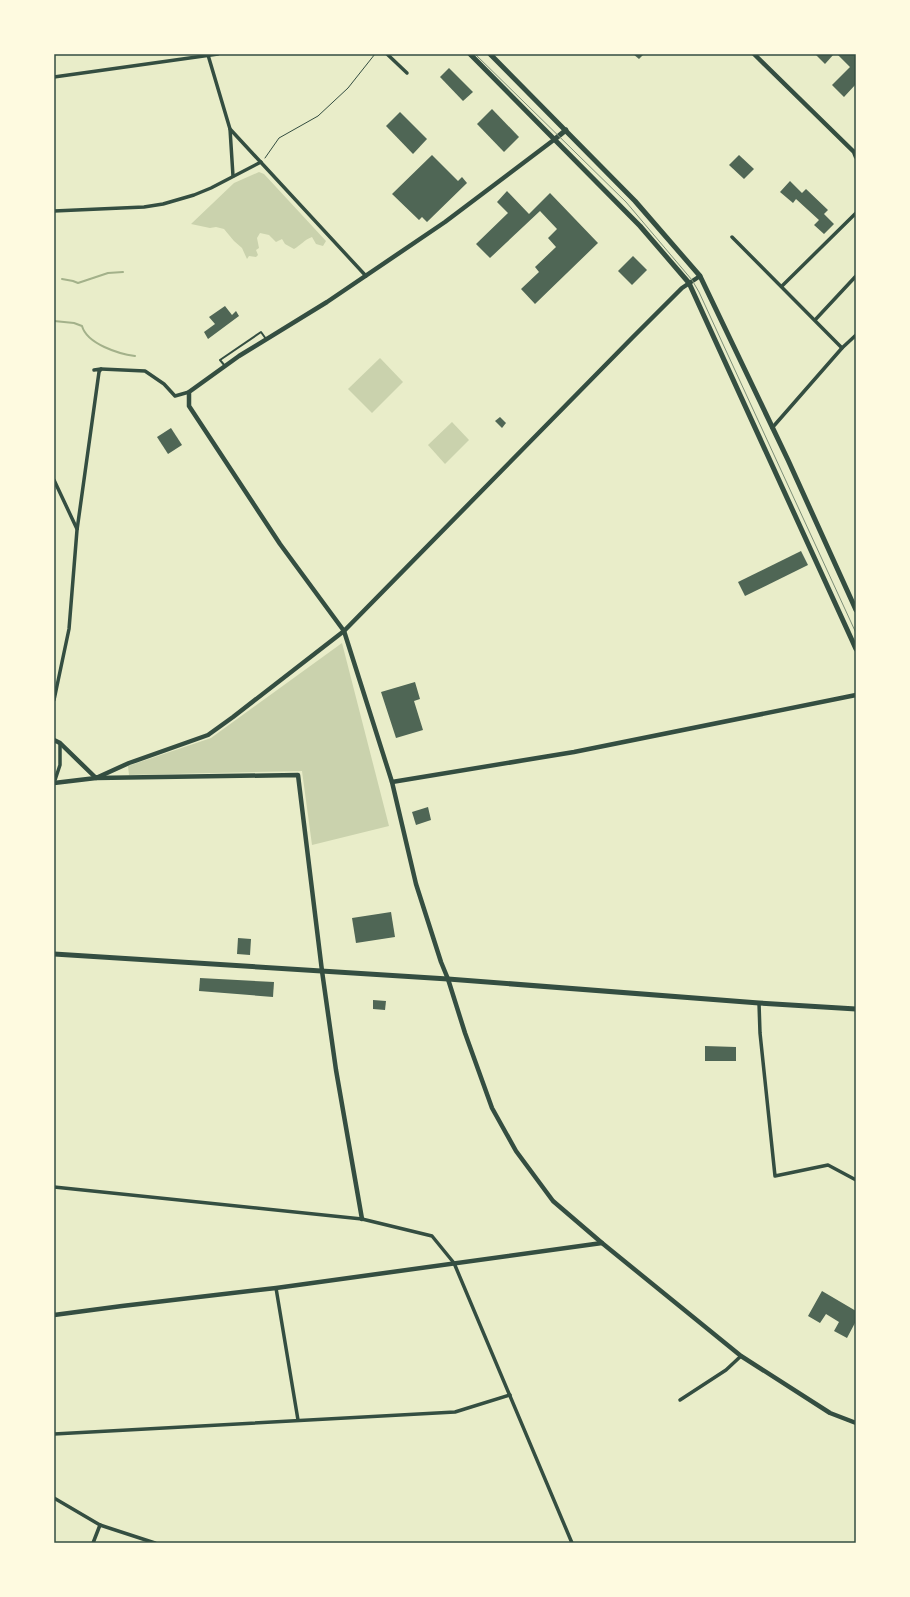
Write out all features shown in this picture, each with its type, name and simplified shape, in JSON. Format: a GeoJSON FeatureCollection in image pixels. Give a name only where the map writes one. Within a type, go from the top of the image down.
{"type":"FeatureCollection","features":[{"type":"Feature","properties":{"kind":"main road"},"geometry":{"type":"LineString","coordinates":[[470,54],[556,139],[640,226],[689,283],[856,649]]}},
{"type":"Feature","properties":{"kind":"main road"},"geometry":{"type":"LineString","coordinates":[[490,54],[640,207],[700,276],[856,610]]}},
{"type":"Feature","properties":{"kind":"main road"},"geometry":{"type":"LineString","coordinates":[[556,139],[566,130]]}},
{"type":"Feature","properties":{"kind":"main road"},"geometry":{"type":"LineString","coordinates":[[54,954],[448,979],[856,1009]]}},
{"type":"Feature","properties":{"kind":"street"},"geometry":{"type":"LineString","coordinates":[[54,76],[218,54]]}},
{"type":"Feature","properties":{"kind":"street"},"geometry":{"type":"LineString","coordinates":[[387,54],[407,73]]}},
{"type":"Feature","properties":{"kind":"street"},"geometry":{"type":"LineString","coordinates":[[754,54],[854,152],[856,157]]}},
{"type":"Feature","properties":{"kind":"street"},"geometry":{"type":"LineString","coordinates":[[208,56],[230,129],[233,176]]}},
{"type":"Feature","properties":{"kind":"street"},"geometry":{"type":"LineString","coordinates":[[230,129],[366,276]]}},
{"type":"Feature","properties":{"kind":"street"},"geometry":{"type":"LineString","coordinates":[[94,370],[145,371],[164,384],[175,396],[189,392],[266,339],[366,276],[444,222],[556,139]]}},
{"type":"Feature","properties":{"kind":"street"},"geometry":{"type":"LineString","coordinates":[[54,211],[144,207],[163,204],[194,195],[261,162]]}},
{"type":"Feature","properties":{"kind":"street"},"geometry":{"type":"LineString","coordinates":[[782,286],[856,213]]}},
{"type":"Feature","properties":{"kind":"street"},"geometry":{"type":"LineString","coordinates":[[732,237],[842,348]]}},
{"type":"Feature","properties":{"kind":"street"},"geometry":{"type":"LineString","coordinates":[[96,778],[129,763],[208,735],[344,631],[546,425],[689,283],[700,276]]}},
{"type":"Feature","properties":{"kind":"street"},"geometry":{"type":"LineString","coordinates":[[815,320],[856,276]]}},
{"type":"Feature","properties":{"kind":"street"},"geometry":{"type":"LineString","coordinates":[[772,428],[842,348],[856,335]]}},
{"type":"Feature","properties":{"kind":"street"},"geometry":{"type":"LineString","coordinates":[[54,700],[69,629],[78,530],[99,372],[101,370]]}},
{"type":"Feature","properties":{"kind":"street"},"geometry":{"type":"LineString","coordinates":[[189,392],[189,406],[272,532],[344,631],[392,782],[416,884],[441,962],[492,1108],[516,1151],[553,1201],[602,1243],[741,1356],[830,1414],[856,1423]]}},
{"type":"Feature","properties":{"kind":"street"},"geometry":{"type":"LineString","coordinates":[[54,480],[78,530]]}},
{"type":"Feature","properties":{"kind":"street"},"geometry":{"type":"LineString","coordinates":[[392,782],[574,752],[856,695]]}},
{"type":"Feature","properties":{"kind":"street"},"geometry":{"type":"LineString","coordinates":[[54,740],[60,743],[96,778]]}},
{"type":"Feature","properties":{"kind":"street"},"geometry":{"type":"LineString","coordinates":[[60,743],[60,765],[54,783],[96,778],[298,775],[322,971],[336,1070],[362,1220]]}},
{"type":"Feature","properties":{"kind":"street"},"geometry":{"type":"LineString","coordinates":[[759,1003],[775,1176],[828,1166],[856,1180]]}},
{"type":"Feature","properties":{"kind":"street"},"geometry":{"type":"LineString","coordinates":[[54,1187],[362,1220],[432,1236],[454,1263],[572,1543]]}},
{"type":"Feature","properties":{"kind":"street"},"geometry":{"type":"LineString","coordinates":[[54,1315],[276,1288],[602,1243]]}},
{"type":"Feature","properties":{"kind":"street"},"geometry":{"type":"LineString","coordinates":[[276,1288],[602,1243]]}},
{"type":"Feature","properties":{"kind":"street"},"geometry":{"type":"LineString","coordinates":[[454,1263],[595,1244]]}},
{"type":"Feature","properties":{"kind":"street"},"geometry":{"type":"LineString","coordinates":[[276,1288],[298,1420]]}},
{"type":"Feature","properties":{"kind":"street"},"geometry":{"type":"LineString","coordinates":[[680,1400],[726,1370],[741,1356]]}},
{"type":"Feature","properties":{"kind":"street"},"geometry":{"type":"LineString","coordinates":[[54,1434],[456,1412],[510,1395]]}},
{"type":"Feature","properties":{"kind":"street"},"geometry":{"type":"LineString","coordinates":[[54,1498],[100,1525],[155,1543]]}},
{"type":"Feature","properties":{"kind":"street"},"geometry":{"type":"LineString","coordinates":[[93,1543],[100,1525]]}},
{"type":"Feature","properties":{"kind":"lane"},"geometry":{"type":"LineString","coordinates":[[225,366],[220,360],[261,332],[266,339]]}},
{"type":"Feature","properties":{"kind":"path"},"geometry":{"type":"LineString","coordinates":[[261,162],[279,138],[318,116],[348,88],[375,54]]}},
{"type":"Feature","properties":{"kind":"green space"},"geometry":{"type":"Polygon","coordinates":[[[259,172],[264,174],[326,241],[323,246],[316,244],[312,237],[294,249],[285,244],[282,239],[276,242],[269,235],[260,233],[257,238],[259,248],[256,250],[258,255],[256,257],[249,256],[247,259],[242,248],[224,229],[191,224],[234,183],[259,172]]]}},
{"type":"Feature","properties":{"kind":"green space"},"geometry":{"type":"Polygon","coordinates":[[[380,358],[403,382],[372,413],[348,389],[380,358]]]}},
{"type":"Feature","properties":{"kind":"green space"},"geometry":{"type":"Polygon","coordinates":[[[452,422],[469,440],[445,464],[428,445],[452,422]]]}},
{"type":"Feature","properties":{"kind":"green space"},"geometry":{"type":"Polygon","coordinates":[[[342,643],[389,826],[312,845],[302,771],[129,775],[128,766],[211,738],[342,643]]]}},
{"type":"Feature","properties":{"kind":"building"},"geometry":{"type":"Polygon","coordinates":[[[633,54],[644,54],[639,59],[633,54]]]}},
{"type":"Feature","properties":{"kind":"building"},"geometry":{"type":"Polygon","coordinates":[[[815,54],[834,54],[825,64],[815,54]]]}},
{"type":"Feature","properties":{"kind":"building"},"geometry":{"type":"Polygon","coordinates":[[[837,54],[856,54],[856,84],[844,97],[832,85],[850,67],[837,54]]]}},
{"type":"Feature","properties":{"kind":"building"},"geometry":{"type":"Polygon","coordinates":[[[449,68],[473,92],[463,101],[440,77],[449,68]]]}},
{"type":"Feature","properties":{"kind":"building"},"geometry":{"type":"Polygon","coordinates":[[[492,109],[519,137],[504,152],[477,124],[492,109]]]}},
{"type":"Feature","properties":{"kind":"building"},"geometry":{"type":"Polygon","coordinates":[[[400,112],[427,139],[413,154],[386,126],[400,112]]]}},
{"type":"Feature","properties":{"kind":"building"},"geometry":{"type":"Polygon","coordinates":[[[432,155],[458,181],[462,177],[467,183],[427,222],[422,217],[419,220],[392,194],[432,155]]]}},
{"type":"Feature","properties":{"kind":"building"},"geometry":{"type":"Polygon","coordinates":[[[739,155],[754,169],[744,179],[729,165],[739,155]]]}},
{"type":"Feature","properties":{"kind":"building"},"geometry":{"type":"Polygon","coordinates":[[[790,181],[802,193],[806,189],[828,210],[824,214],[834,224],[824,234],[814,225],[819,220],[796,199],[793,203],[780,192],[790,181]]]}},
{"type":"Feature","properties":{"kind":"building"},"geometry":{"type":"Polygon","coordinates":[[[507,191],[529,214],[550,193],[598,243],[535,304],[521,289],[539,272],[535,267],[556,247],[548,238],[557,229],[540,211],[490,258],[476,244],[508,213],[497,202],[507,191]]]}},
{"type":"Feature","properties":{"kind":"building"},"geometry":{"type":"Polygon","coordinates":[[[633,256],[647,270],[632,285],[618,271],[633,256]]]}},
{"type":"Feature","properties":{"kind":"building"},"geometry":{"type":"Polygon","coordinates":[[[225,306],[232,315],[236,311],[239,316],[208,339],[204,332],[215,324],[209,317],[225,306]]]}},
{"type":"Feature","properties":{"kind":"building"},"geometry":{"type":"Polygon","coordinates":[[[500,417],[506,423],[502,428],[495,421],[500,417]]]}},
{"type":"Feature","properties":{"kind":"building"},"geometry":{"type":"Polygon","coordinates":[[[171,428],[182,445],[168,454],[157,437],[171,428]]]}},
{"type":"Feature","properties":{"kind":"building"},"geometry":{"type":"Polygon","coordinates":[[[801,551],[808,565],[745,596],[738,582],[801,551]]]}},
{"type":"Feature","properties":{"kind":"building"},"geometry":{"type":"Polygon","coordinates":[[[415,682],[420,699],[414,701],[423,730],[396,738],[381,692],[415,682]]]}},
{"type":"Feature","properties":{"kind":"building"},"geometry":{"type":"Polygon","coordinates":[[[428,807],[431,820],[416,825],[412,812],[428,807]]]}},
{"type":"Feature","properties":{"kind":"building"},"geometry":{"type":"Polygon","coordinates":[[[391,912],[395,937],[356,943],[352,918],[391,912]]]}},
{"type":"Feature","properties":{"kind":"building"},"geometry":{"type":"Polygon","coordinates":[[[238,938],[251,939],[250,955],[237,954],[238,938]]]}},
{"type":"Feature","properties":{"kind":"building"},"geometry":{"type":"Polygon","coordinates":[[[200,978],[274,982],[273,997],[199,991],[200,978]]]}},
{"type":"Feature","properties":{"kind":"building"},"geometry":{"type":"Polygon","coordinates":[[[373,1000],[386,1001],[385,1010],[373,1009],[373,1000]]]}},
{"type":"Feature","properties":{"kind":"building"},"geometry":{"type":"Polygon","coordinates":[[[705,1046],[736,1047],[736,1061],[705,1061],[705,1046]]]}},
{"type":"Feature","properties":{"kind":"building"},"geometry":{"type":"Polygon","coordinates":[[[822,1291],[856,1311],[856,1321],[847,1338],[834,1331],[839,1322],[826,1314],[820,1323],[808,1316],[822,1291]]]}},
{"type":"Feature","properties":{"kind":"waterway"},"geometry":{"type":"LineString","coordinates":[[62,279],[78,283],[108,273],[123,272]]}},
{"type":"Feature","properties":{"kind":"waterway"},"geometry":{"type":"LineString","coordinates":[[54,321],[74,323],[82,326],[90,338],[104,347],[135,356]]}},
{"type":"Feature","properties":{"kind":"tram line"},"geometry":{"type":"LineString","coordinates":[[475,54],[626,202],[692,280],[699,292],[856,633]]}}]}
